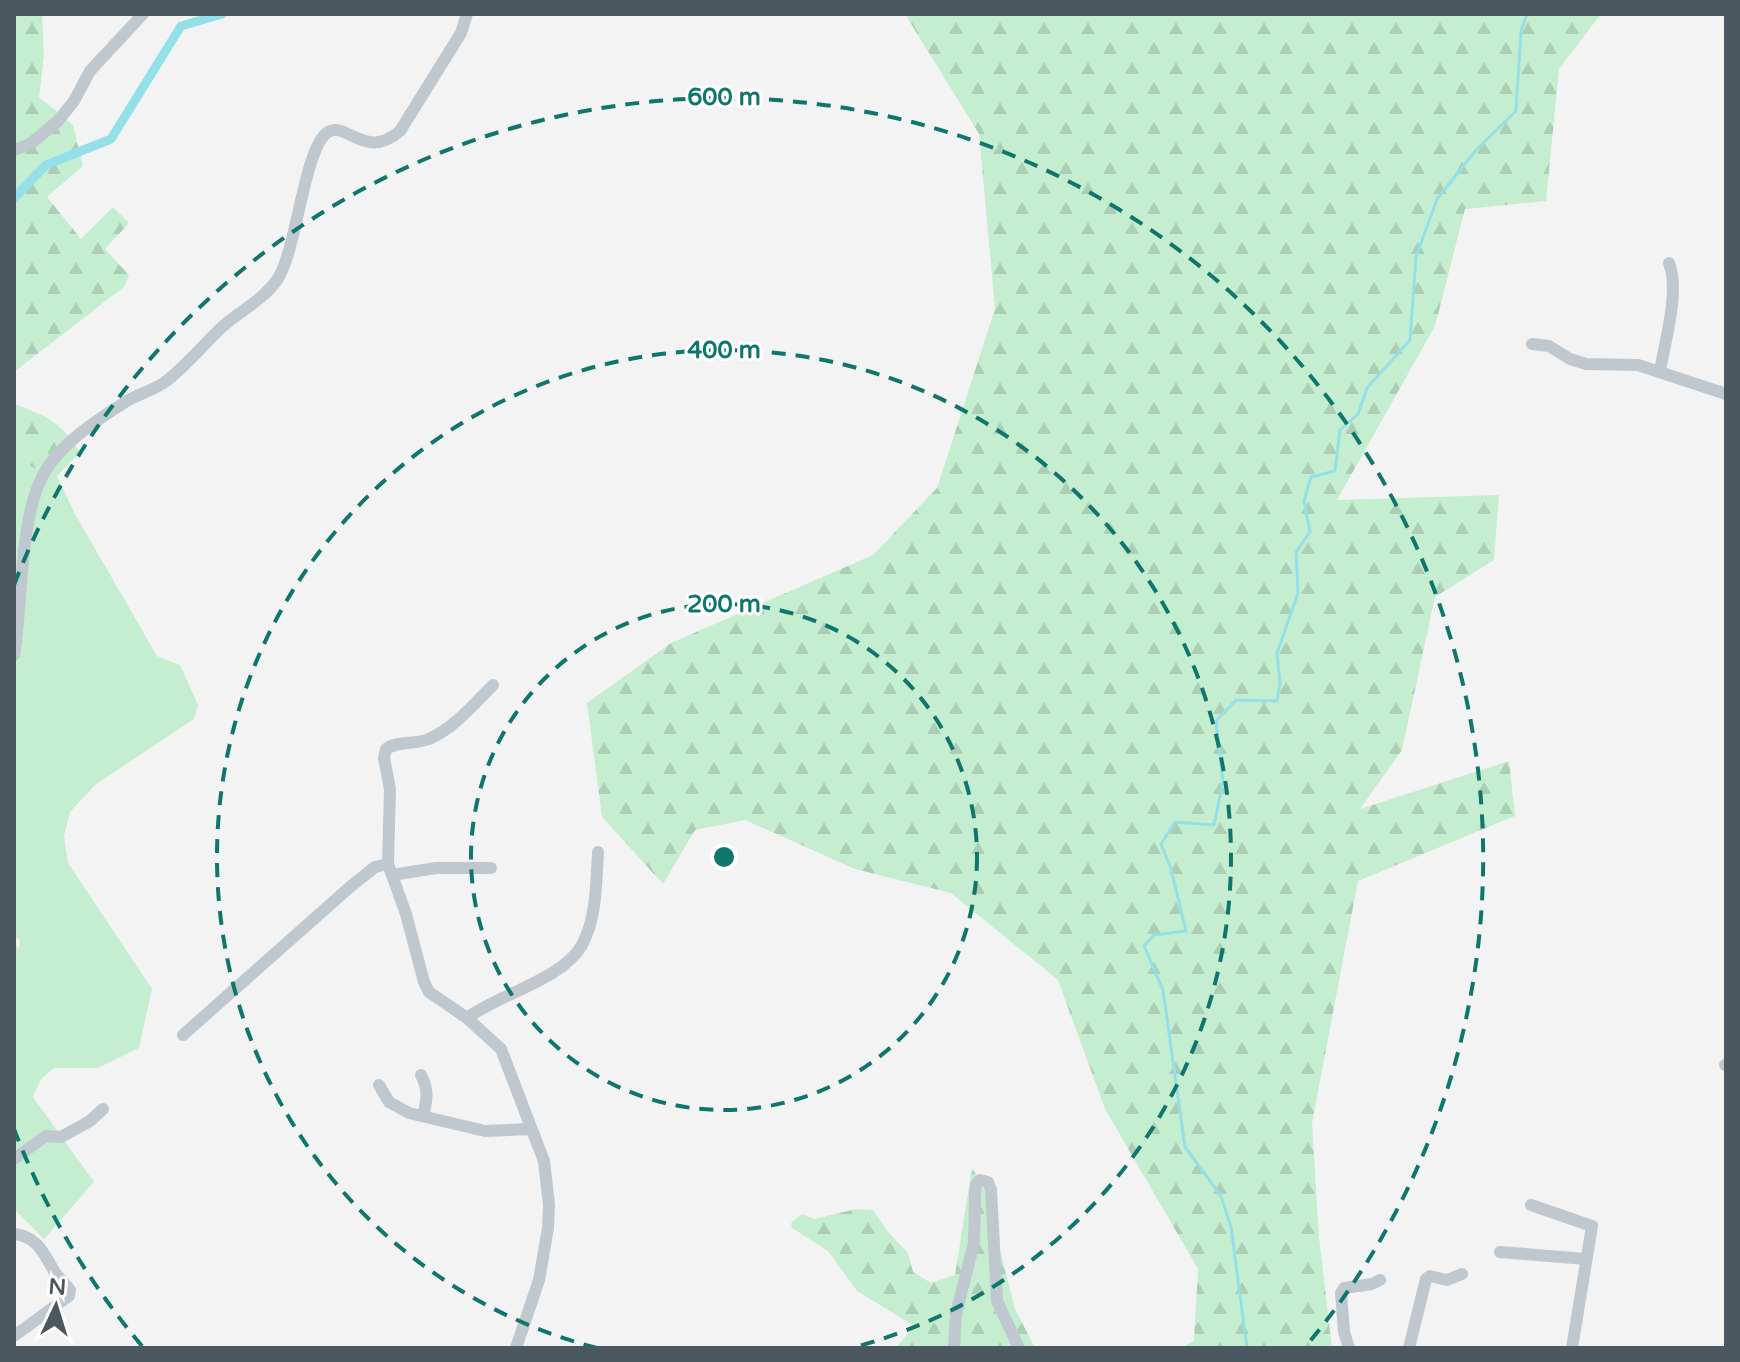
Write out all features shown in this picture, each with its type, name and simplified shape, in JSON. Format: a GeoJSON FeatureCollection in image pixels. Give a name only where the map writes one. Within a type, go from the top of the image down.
{"type":"FeatureCollection","features":[{"type":"Feature","properties":{"kind":"street"},"geometry":{"type":"LineString","coordinates":[[14,150],[30,144],[58,121],[74,101],[90,71],[143,14]]}},
{"type":"Feature","properties":{"kind":"street"},"geometry":{"type":"LineString","coordinates":[[14,655],[27,533],[38,489],[51,463],[85,430],[129,400],[163,383],[225,325],[267,292],[286,260],[313,159],[324,135],[341,131],[367,143],[392,138],[400,131],[461,33],[467,14]]}},
{"type":"Feature","properties":{"kind":"street"},"geometry":{"type":"LineString","coordinates":[[1660,371],[1673,288],[1669,263]]}},
{"type":"Feature","properties":{"kind":"street"},"geometry":{"type":"LineString","coordinates":[[1532,344],[1549,346],[1570,359],[1586,364],[1638,365],[1726,394]]}},
{"type":"Feature","properties":{"kind":"street"},"geometry":{"type":"LineString","coordinates":[[493,685],[464,715],[428,739],[395,743],[386,749],[384,758],[390,789],[390,870],[406,914],[418,964],[429,992],[467,1018],[501,1049],[547,1176],[548,1228],[539,1280],[516,1348]]}},
{"type":"Feature","properties":{"kind":"street"},"geometry":{"type":"LineString","coordinates":[[467,1018],[539,979],[573,956],[583,944],[595,903],[598,852]]}},
{"type":"Feature","properties":{"kind":"street"},"geometry":{"type":"LineString","coordinates":[[183,1035],[375,867],[390,870],[491,868]]}},
{"type":"Feature","properties":{"kind":"street"},"geometry":{"type":"LineString","coordinates":[[421,1075],[427,1085],[428,1100],[423,1116]]}},
{"type":"Feature","properties":{"kind":"street"},"geometry":{"type":"LineString","coordinates":[[379,1085],[389,1102],[409,1113],[485,1131],[530,1129]]}},
{"type":"Feature","properties":{"kind":"street"},"geometry":{"type":"LineString","coordinates":[[14,1159],[46,1136],[61,1137],[90,1121],[103,1109]]}},
{"type":"Feature","properties":{"kind":"street"},"geometry":{"type":"LineString","coordinates":[[954,1348],[956,1314],[974,1243],[976,1185],[984,1180],[991,1190],[997,1301],[1019,1348]]}},
{"type":"Feature","properties":{"kind":"street"},"geometry":{"type":"LineString","coordinates":[[1531,1205],[1592,1226],[1572,1348]]}},
{"type":"Feature","properties":{"kind":"street"},"geometry":{"type":"LineString","coordinates":[[14,1336],[69,1296],[70,1290],[54,1272],[45,1252],[26,1235],[15,1234]]}},
{"type":"Feature","properties":{"kind":"street"},"geometry":{"type":"LineString","coordinates":[[1500,1252],[1586,1259]]}},
{"type":"Feature","properties":{"kind":"street"},"geometry":{"type":"LineString","coordinates":[[1409,1348],[1426,1279],[1430,1276],[1447,1280],[1462,1274]]}},
{"type":"Feature","properties":{"kind":"street"},"geometry":{"type":"LineString","coordinates":[[1349,1348],[1344,1332],[1341,1293],[1344,1288],[1380,1280]]}},
{"type":"Feature","properties":{"kind":"green space"},"geometry":{"type":"Polygon","coordinates":[[[14,14],[42,14],[44,55],[39,97],[73,125],[83,166],[47,197],[81,239],[113,207],[129,223],[105,249],[129,275],[125,286],[14,372],[14,14]]]}},
{"type":"Feature","properties":{"kind":"green space"},"geometry":{"type":"Polygon","coordinates":[[[905,14],[1601,14],[1559,69],[1546,201],[1465,209],[1435,326],[1337,500],[1499,495],[1494,560],[1435,597],[1402,750],[1360,809],[1509,761],[1515,816],[1358,881],[1312,1123],[1319,1237],[1332,1348],[1181,1348],[1194,1341],[1198,1269],[1105,1109],[1058,980],[951,893],[855,869],[745,820],[695,830],[663,884],[602,817],[587,703],[671,643],[873,555],[937,488],[995,309],[979,134],[905,14]]]}},
{"type":"Feature","properties":{"kind":"green space"},"geometry":{"type":"Polygon","coordinates":[[[14,404],[52,421],[80,452],[57,476],[29,466],[20,445],[14,441],[14,404]]]}},
{"type":"Feature","properties":{"kind":"green space"},"geometry":{"type":"Polygon","coordinates":[[[14,441],[20,445],[29,466],[57,476],[75,514],[157,656],[180,665],[198,705],[194,719],[95,785],[70,812],[64,836],[68,863],[152,989],[139,1048],[98,1068],[54,1068],[41,1079],[33,1097],[94,1182],[44,1239],[14,1209],[14,944],[19,949],[20,940],[14,937],[14,441]]]}},
{"type":"Feature","properties":{"kind":"green space"},"geometry":{"type":"Polygon","coordinates":[[[972,1168],[985,1190],[1015,1309],[1035,1348],[896,1348],[914,1326],[857,1291],[828,1251],[792,1228],[791,1223],[802,1214],[814,1219],[856,1209],[873,1210],[908,1253],[913,1272],[931,1283],[955,1275],[972,1168]]]}},
{"type":"Feature","properties":{"kind":"waterway"},"geometry":{"type":"LineString","coordinates":[[14,198],[46,165],[111,139],[181,26],[222,14]]}},
{"type":"Feature","properties":{"kind":"waterway"},"geometry":{"type":"LineString","coordinates":[[1247,1348],[1231,1227],[1221,1196],[1185,1147],[1163,990],[1144,946],[1154,935],[1186,931],[1171,869],[1161,844],[1175,822],[1214,825],[1223,782],[1216,721],[1236,700],[1277,701],[1280,683],[1277,653],[1298,593],[1296,552],[1310,532],[1304,501],[1311,477],[1335,471],[1340,430],[1358,414],[1367,388],[1410,340],[1416,257],[1437,199],[1477,149],[1516,111],[1521,31],[1527,14]]}}]}
